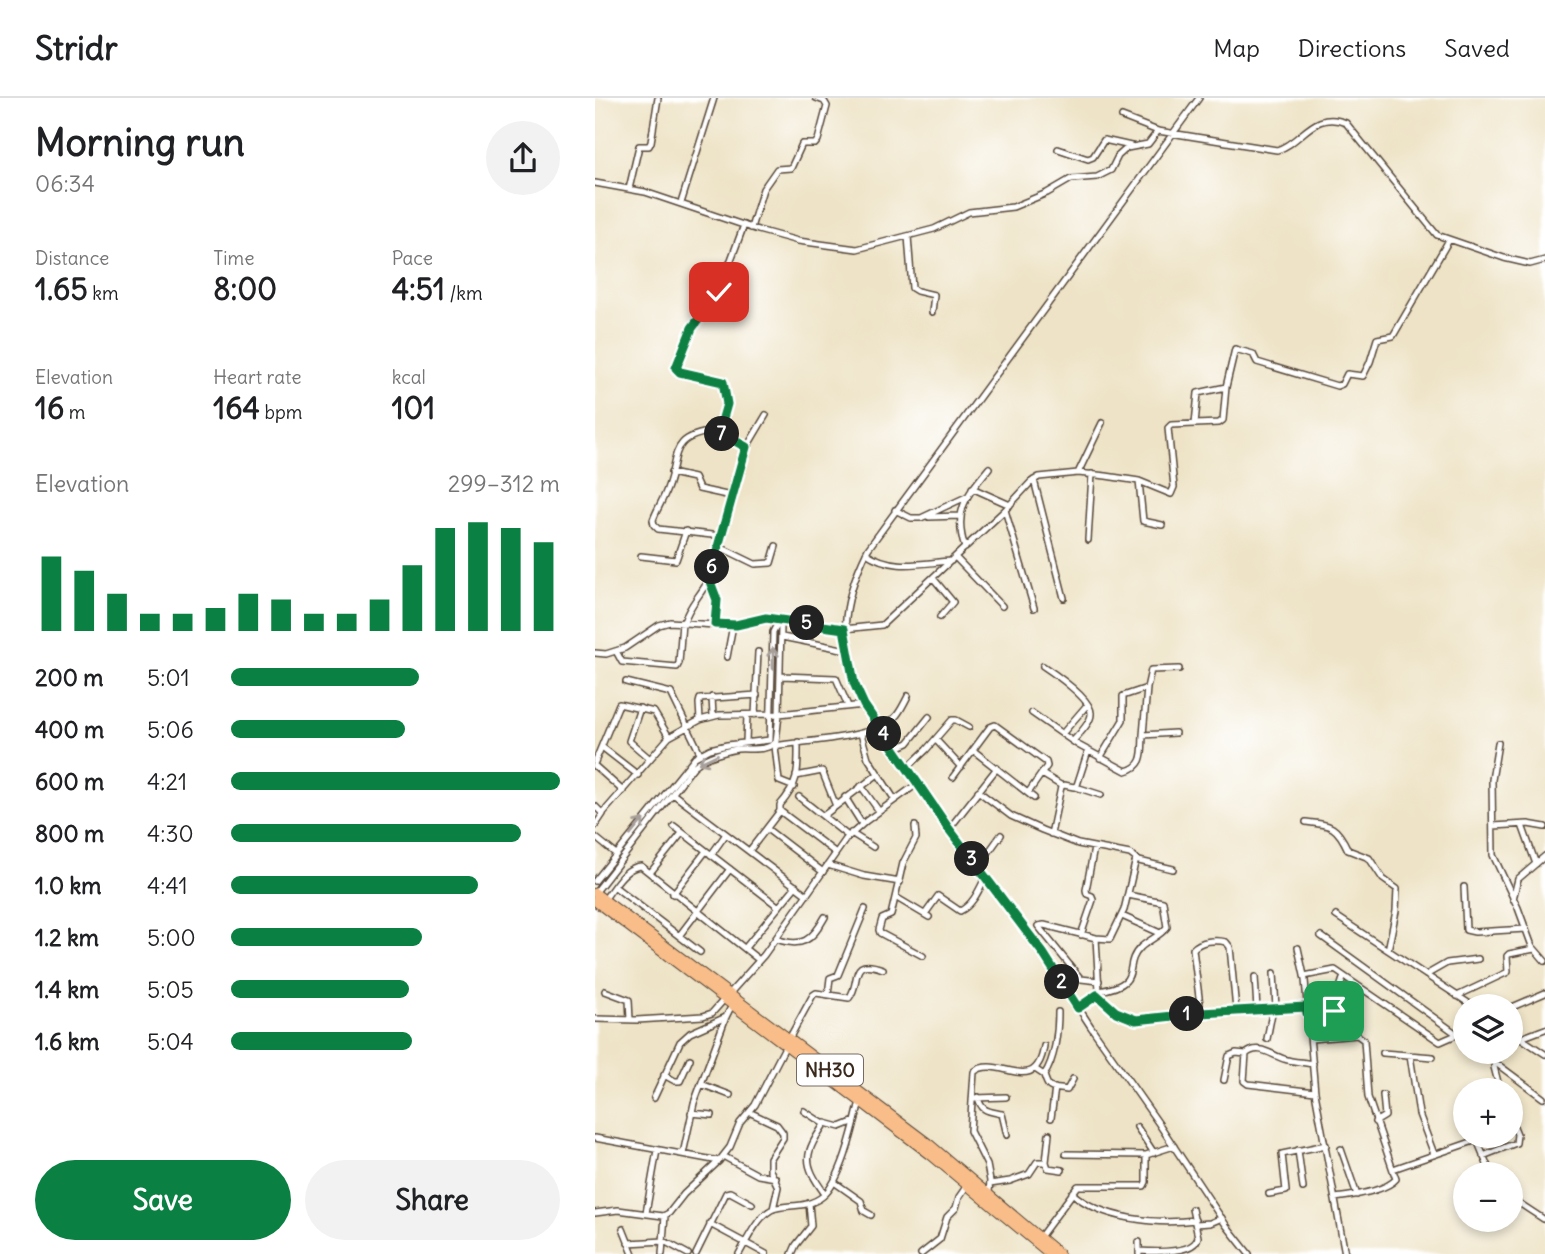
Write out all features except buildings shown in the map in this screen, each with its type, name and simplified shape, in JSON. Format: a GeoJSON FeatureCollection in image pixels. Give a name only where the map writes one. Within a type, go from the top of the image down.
{"type":"FeatureCollection","features":[{"type":"Feature","properties":{"kind":"highway","name":"NH30"},"geometry":{"type":"LineString","coordinates":[[595,893],[600,900],[729,999],[989,1188],[1059,1254]]}},
{"type":"Feature","properties":{"kind":"highway","name":"NH30"},"geometry":{"type":"LineString","coordinates":[[788,1042],[968,1184],[1050,1254]]}},
{"type":"Feature","properties":{"kind":"street"},"geometry":{"type":"LineString","coordinates":[[629,189],[639,146],[649,146],[651,142],[657,98]]}},
{"type":"Feature","properties":{"kind":"street"},"geometry":{"type":"LineString","coordinates":[[681,203],[714,98]]}},
{"type":"Feature","properties":{"kind":"street"},"geometry":{"type":"LineString","coordinates":[[751,228],[764,189],[777,169],[792,168],[802,144],[815,144],[818,140],[827,106],[824,101],[815,98]]}},
{"type":"Feature","properties":{"kind":"street"},"geometry":{"type":"LineString","coordinates":[[1199,98],[866,553],[845,616],[844,629],[854,683],[864,705],[949,829],[1043,953],[1078,1008],[1249,1254]]}},
{"type":"Feature","properties":{"kind":"street"},"geometry":{"type":"LineString","coordinates":[[1122,117],[1158,131],[1276,150],[1290,144],[1306,128],[1316,123],[1339,121],[1346,124],[1382,165],[1437,235],[1486,253],[1530,264],[1545,260]]}},
{"type":"Feature","properties":{"kind":"street"},"geometry":{"type":"LineString","coordinates":[[1058,149],[1089,159],[1102,141],[1131,146],[1147,144],[1158,131]]}},
{"type":"Feature","properties":{"kind":"street"},"geometry":{"type":"LineString","coordinates":[[595,183],[681,203],[751,228],[798,241],[857,249],[934,229],[969,212],[1013,207],[1047,193],[1071,179],[1090,178],[1108,172],[1123,150],[1131,146]]}},
{"type":"Feature","properties":{"kind":"street"},"geometry":{"type":"LineString","coordinates":[[719,432],[727,404],[723,383],[680,372],[676,368],[692,328],[719,292],[744,225]]}},
{"type":"Feature","properties":{"kind":"street"},"geometry":{"type":"LineString","coordinates":[[908,236],[912,288],[934,295],[932,312]]}},
{"type":"Feature","properties":{"kind":"street"},"geometry":{"type":"LineString","coordinates":[[595,653],[616,651],[630,645],[659,625],[670,622],[733,625],[766,618],[844,629],[882,625],[1034,480],[1045,476],[1092,474],[1139,481],[1168,494],[1173,492],[1168,428],[1171,425],[1219,423],[1223,420],[1226,387],[1236,349],[1253,354],[1257,362],[1337,386],[1342,384],[1347,374],[1364,376],[1377,340],[1394,336],[1448,240]]}},
{"type":"Feature","properties":{"kind":"street"},"geometry":{"type":"LineString","coordinates":[[1195,424],[1198,393],[1226,387]]}},
{"type":"Feature","properties":{"kind":"street"},"geometry":{"type":"LineString","coordinates":[[616,651],[623,662],[677,667],[683,622],[688,608],[701,595],[709,579],[746,447],[766,415]]}},
{"type":"Feature","properties":{"kind":"street"},"geometry":{"type":"LineString","coordinates":[[1078,473],[1102,423]]}},
{"type":"Feature","properties":{"kind":"street"},"geometry":{"type":"LineString","coordinates":[[720,536],[661,530],[654,525],[656,512],[667,491],[677,448],[683,442],[711,431],[719,432],[746,447]]}},
{"type":"Feature","properties":{"kind":"street"},"geometry":{"type":"LineString","coordinates":[[964,548],[960,516],[967,496],[989,468]]}},
{"type":"Feature","properties":{"kind":"street"},"geometry":{"type":"LineString","coordinates":[[671,473],[694,478],[699,489],[731,496]]}},
{"type":"Feature","properties":{"kind":"street"},"geometry":{"type":"LineString","coordinates":[[1088,540],[1092,474]]}},
{"type":"Feature","properties":{"kind":"street"},"geometry":{"type":"LineString","coordinates":[[1034,480],[1064,598]]}},
{"type":"Feature","properties":{"kind":"street"},"geometry":{"type":"LineString","coordinates":[[1139,481],[1143,521],[1162,525]]}},
{"type":"Feature","properties":{"kind":"street"},"geometry":{"type":"LineString","coordinates":[[972,488],[1010,505]]}},
{"type":"Feature","properties":{"kind":"street"},"geometry":{"type":"LineString","coordinates":[[926,517],[967,496]]}},
{"type":"Feature","properties":{"kind":"street"},"geometry":{"type":"LineString","coordinates":[[895,510],[915,519],[960,516]]}},
{"type":"Feature","properties":{"kind":"street"},"geometry":{"type":"LineString","coordinates":[[1005,510],[1034,608]]}},
{"type":"Feature","properties":{"kind":"street"},"geometry":{"type":"LineString","coordinates":[[641,556],[676,560],[686,531]]}},
{"type":"Feature","properties":{"kind":"street"},"geometry":{"type":"LineString","coordinates":[[717,546],[755,564],[771,563],[776,546]]}},
{"type":"Feature","properties":{"kind":"street"},"geometry":{"type":"LineString","coordinates":[[866,553],[892,565],[953,559],[1002,606]]}},
{"type":"Feature","properties":{"kind":"street"},"geometry":{"type":"LineString","coordinates":[[933,578],[953,602],[940,617]]}},
{"type":"Feature","properties":{"kind":"street"},"geometry":{"type":"LineString","coordinates":[[709,579],[717,600],[715,624]]}},
{"type":"Feature","properties":{"kind":"street"},"geometry":{"type":"LineString","coordinates":[[727,657],[733,625]]}},
{"type":"Feature","properties":{"kind":"street"},"geometry":{"type":"LineString","coordinates":[[776,714],[773,632],[779,625],[782,628],[781,676],[774,742],[779,781],[794,787]]}},
{"type":"Feature","properties":{"kind":"street"},"geometry":{"type":"LineString","coordinates":[[782,637],[847,650]]}},
{"type":"Feature","properties":{"kind":"street"},"geometry":{"type":"LineString","coordinates":[[755,715],[758,652]]}},
{"type":"Feature","properties":{"kind":"street"},"geometry":{"type":"LineString","coordinates":[[1043,666],[1073,689],[1087,705],[1091,716],[1073,741]]}},
{"type":"Feature","properties":{"kind":"street"},"geometry":{"type":"LineString","coordinates":[[1032,713],[1088,751],[1126,771],[1135,768],[1142,760],[1147,688],[1151,670],[1179,669]]}},
{"type":"Feature","properties":{"kind":"street"},"geometry":{"type":"LineString","coordinates":[[781,676],[836,678],[848,706]]}},
{"type":"Feature","properties":{"kind":"street"},"geometry":{"type":"LineString","coordinates":[[626,682],[670,691],[700,754]]}},
{"type":"Feature","properties":{"kind":"street"},"geometry":{"type":"LineString","coordinates":[[1100,758],[1123,720],[1123,696],[1147,688]]}},
{"type":"Feature","properties":{"kind":"street"},"geometry":{"type":"LineString","coordinates":[[700,720],[699,700],[757,695]]}},
{"type":"Feature","properties":{"kind":"street"},"geometry":{"type":"LineString","coordinates":[[595,893],[671,792],[689,762],[700,754],[710,749],[746,742],[798,742],[861,734],[881,728],[895,717],[908,696]]}},
{"type":"Feature","properties":{"kind":"street"},"geometry":{"type":"LineString","coordinates":[[712,697],[713,716]]}},
{"type":"Feature","properties":{"kind":"street"},"geometry":{"type":"LineString","coordinates":[[623,791],[595,764],[618,705],[640,708],[656,714],[669,737]]}},
{"type":"Feature","properties":{"kind":"street"},"geometry":{"type":"LineString","coordinates":[[595,826],[603,813],[669,737],[700,720],[713,716],[776,714],[864,705]]}},
{"type":"Feature","properties":{"kind":"street"},"geometry":{"type":"LineString","coordinates":[[1062,734],[1087,705]]}},
{"type":"Feature","properties":{"kind":"street"},"geometry":{"type":"LineString","coordinates":[[640,708],[629,741],[650,759]]}},
{"type":"Feature","properties":{"kind":"street"},"geometry":{"type":"LineString","coordinates":[[746,742],[747,715]]}},
{"type":"Feature","properties":{"kind":"street"},"geometry":{"type":"LineString","coordinates":[[894,749],[908,743],[929,717]]}},
{"type":"Feature","properties":{"kind":"street"},"geometry":{"type":"LineString","coordinates":[[907,768],[954,719],[969,727]]}},
{"type":"Feature","properties":{"kind":"street"},"geometry":{"type":"LineString","coordinates":[[953,777],[990,727],[997,726],[1046,762],[1047,766],[1031,796],[974,751]]}},
{"type":"Feature","properties":{"kind":"street"},"geometry":{"type":"LineString","coordinates":[[1143,735],[1175,733]]}},
{"type":"Feature","properties":{"kind":"street"},"geometry":{"type":"LineString","coordinates":[[861,734],[868,758],[895,800]]}},
{"type":"Feature","properties":{"kind":"street"},"geometry":{"type":"LineString","coordinates":[[936,740],[961,767]]}},
{"type":"Feature","properties":{"kind":"street"},"geometry":{"type":"LineString","coordinates":[[595,881],[694,766],[705,759],[737,750],[767,748],[774,742]]}},
{"type":"Feature","properties":{"kind":"street"},"geometry":{"type":"LineString","coordinates":[[750,850],[780,811],[780,805],[794,787],[798,742]]}},
{"type":"Feature","properties":{"kind":"street"},"geometry":{"type":"LineString","coordinates":[[1498,743],[1492,780],[1494,859],[1534,949],[1545,961]]}},
{"type":"Feature","properties":{"kind":"street"},"geometry":{"type":"LineString","coordinates":[[602,747],[638,775]]}},
{"type":"Feature","properties":{"kind":"street"},"geometry":{"type":"LineString","coordinates":[[1076,786],[1088,751]]}},
{"type":"Feature","properties":{"kind":"street"},"geometry":{"type":"LineString","coordinates":[[949,829],[997,768]]}},
{"type":"Feature","properties":{"kind":"street"},"geometry":{"type":"LineString","coordinates":[[796,776],[822,771],[836,806]]}},
{"type":"Feature","properties":{"kind":"street"},"geometry":{"type":"LineString","coordinates":[[823,816],[878,774]]}},
{"type":"Feature","properties":{"kind":"street"},"geometry":{"type":"LineString","coordinates":[[1042,774],[1062,786],[1076,786],[1101,795]]}},
{"type":"Feature","properties":{"kind":"street"},"geometry":{"type":"LineString","coordinates":[[595,1019],[703,1016],[717,1009],[729,999],[776,939],[850,835],[917,783]]}},
{"type":"Feature","properties":{"kind":"street"},"geometry":{"type":"LineString","coordinates":[[861,786],[879,811]]}},
{"type":"Feature","properties":{"kind":"street"},"geometry":{"type":"LineString","coordinates":[[1051,834],[1062,786]]}},
{"type":"Feature","properties":{"kind":"street"},"geometry":{"type":"LineString","coordinates":[[978,791],[1011,816],[1051,834],[1094,848],[1130,854],[1136,859],[1173,869]]}},
{"type":"Feature","properties":{"kind":"street"},"geometry":{"type":"LineString","coordinates":[[671,792],[807,895]]}},
{"type":"Feature","properties":{"kind":"street"},"geometry":{"type":"LineString","coordinates":[[799,797],[850,835],[873,847]]}},
{"type":"Feature","properties":{"kind":"street"},"geometry":{"type":"LineString","coordinates":[[845,797],[862,824]]}},
{"type":"Feature","properties":{"kind":"street"},"geometry":{"type":"LineString","coordinates":[[595,806],[603,813]]}},
{"type":"Feature","properties":{"kind":"street"},"geometry":{"type":"LineString","coordinates":[[780,811],[836,853]]}},
{"type":"Feature","properties":{"kind":"street"},"geometry":{"type":"LineString","coordinates":[[1306,822],[1332,827],[1341,834],[1348,850],[1366,856],[1382,878],[1398,889],[1388,950]]}},
{"type":"Feature","properties":{"kind":"street"},"geometry":{"type":"LineString","coordinates":[[1522,825],[1536,864]]}},
{"type":"Feature","properties":{"kind":"street"},"geometry":{"type":"LineString","coordinates":[[674,826],[779,907]]}},
{"type":"Feature","properties":{"kind":"street"},"geometry":{"type":"LineString","coordinates":[[915,826],[916,838],[903,863],[897,898],[891,915],[882,919],[879,932],[923,956]]}},
{"type":"Feature","properties":{"kind":"street"},"geometry":{"type":"LineString","coordinates":[[1493,826],[1545,827]]}},
{"type":"Feature","properties":{"kind":"street"},"geometry":{"type":"LineString","coordinates":[[767,829],[823,872]]}},
{"type":"Feature","properties":{"kind":"street"},"geometry":{"type":"LineString","coordinates":[[650,873],[683,833]]}},
{"type":"Feature","properties":{"kind":"street"},"geometry":{"type":"LineString","coordinates":[[673,894],[726,834]]}},
{"type":"Feature","properties":{"kind":"street"},"geometry":{"type":"LineString","coordinates":[[978,867],[1000,835]]}},
{"type":"Feature","properties":{"kind":"street"},"geometry":{"type":"LineString","coordinates":[[595,837],[616,854]]}},
{"type":"Feature","properties":{"kind":"street"},"geometry":{"type":"LineString","coordinates":[[1081,935],[1093,900],[1086,890],[1094,848]]}},
{"type":"Feature","properties":{"kind":"street"},"geometry":{"type":"LineString","coordinates":[[1514,899],[1516,882],[1545,856]]}},
{"type":"Feature","properties":{"kind":"street"},"geometry":{"type":"LineString","coordinates":[[1099,982],[1081,979],[1038,926],[1044,925],[1106,940],[1113,937],[1122,916],[1136,859]]}},
{"type":"Feature","properties":{"kind":"street"},"geometry":{"type":"LineString","coordinates":[[600,900],[615,887],[626,871],[641,866],[759,960]]}},
{"type":"Feature","properties":{"kind":"street"},"geometry":{"type":"LineString","coordinates":[[828,866],[865,876],[900,881]]}},
{"type":"Feature","properties":{"kind":"street"},"geometry":{"type":"LineString","coordinates":[[680,936],[730,869]]}},
{"type":"Feature","properties":{"kind":"street"},"geometry":{"type":"LineString","coordinates":[[897,898],[927,915],[938,896],[960,911],[975,898],[985,878]]}},
{"type":"Feature","properties":{"kind":"street"},"geometry":{"type":"LineString","coordinates":[[615,887],[700,952]]}},
{"type":"Feature","properties":{"kind":"street"},"geometry":{"type":"LineString","coordinates":[[745,948],[796,887]]}},
{"type":"Feature","properties":{"kind":"street"},"geometry":{"type":"LineString","coordinates":[[1464,887],[1466,930],[1475,932],[1526,929]]}},
{"type":"Feature","properties":{"kind":"street"},"geometry":{"type":"LineString","coordinates":[[1078,1008],[1098,993],[1123,984],[1131,972],[1137,952],[1167,927],[1164,903],[1128,895]]}},
{"type":"Feature","properties":{"kind":"street"},"geometry":{"type":"LineString","coordinates":[[828,995],[830,979],[838,975],[865,909]]}},
{"type":"Feature","properties":{"kind":"street"},"geometry":{"type":"LineString","coordinates":[[1122,916],[1160,933]]}},
{"type":"Feature","properties":{"kind":"street"},"geometry":{"type":"LineString","coordinates":[[1336,916],[1454,994]]}},
{"type":"Feature","properties":{"kind":"street"},"geometry":{"type":"LineString","coordinates":[[776,939],[804,942],[816,932],[825,917]]}},
{"type":"Feature","properties":{"kind":"street"},"geometry":{"type":"LineString","coordinates":[[1321,936],[1453,1032]]}},
{"type":"Feature","properties":{"kind":"street"},"geometry":{"type":"LineString","coordinates":[[1096,938],[1098,993],[1111,1009],[1130,1020],[1274,1008],[1329,1012],[1337,1007]]}},
{"type":"Feature","properties":{"kind":"street"},"geometry":{"type":"LineString","coordinates":[[1201,1013],[1193,949],[1201,943],[1219,940],[1230,947],[1236,1010]]}},
{"type":"Feature","properties":{"kind":"street"},"geometry":{"type":"LineString","coordinates":[[1298,948],[1304,976],[1315,1092],[1345,1254]]}},
{"type":"Feature","properties":{"kind":"street"},"geometry":{"type":"LineString","coordinates":[[1461,994],[1508,971],[1509,954],[1534,949]]}},
{"type":"Feature","properties":{"kind":"street"},"geometry":{"type":"LineString","coordinates":[[1426,975],[1447,963],[1478,959]]}},
{"type":"Feature","properties":{"kind":"street"},"geometry":{"type":"LineString","coordinates":[[662,1254],[664,1216],[730,1147],[740,1123],[749,1112],[813,995],[849,998],[853,993],[855,975],[861,968],[873,965],[883,969]]}},
{"type":"Feature","properties":{"kind":"street"},"geometry":{"type":"LineString","coordinates":[[1304,976],[1333,969],[1440,1042],[1453,1037]]}},
{"type":"Feature","properties":{"kind":"street"},"geometry":{"type":"LineString","coordinates":[[1267,1040],[1274,1008],[1273,973]]}},
{"type":"Feature","properties":{"kind":"street"},"geometry":{"type":"LineString","coordinates":[[1255,977],[1257,1009]]}},
{"type":"Feature","properties":{"kind":"street"},"geometry":{"type":"LineString","coordinates":[[1343,1036],[1337,1007],[1340,999],[1339,987],[1344,977]]}},
{"type":"Feature","properties":{"kind":"street"},"geometry":{"type":"LineString","coordinates":[[605,991],[629,1000],[630,1020]]}},
{"type":"Feature","properties":{"kind":"street"},"geometry":{"type":"LineString","coordinates":[[1523,1002],[1545,993]]}},
{"type":"Feature","properties":{"kind":"street"},"geometry":{"type":"LineString","coordinates":[[683,1154],[691,1113],[726,1017],[729,999]]}},
{"type":"Feature","properties":{"kind":"street"},"geometry":{"type":"LineString","coordinates":[[1044,1075],[1049,1068],[1058,1030],[1058,1012]]}},
{"type":"Feature","properties":{"kind":"street"},"geometry":{"type":"LineString","coordinates":[[654,1098],[673,1052],[684,1037],[726,1017]]}},
{"type":"Feature","properties":{"kind":"street"},"geometry":{"type":"LineString","coordinates":[[1523,1037],[1545,1029]]}},
{"type":"Feature","properties":{"kind":"street"},"geometry":{"type":"LineString","coordinates":[[1311,1039],[1359,1036],[1364,1040],[1366,1089],[1396,1179],[1357,1195],[1335,1198]]}},
{"type":"Feature","properties":{"kind":"street"},"geometry":{"type":"LineString","coordinates":[[1523,1039],[1545,1054]]}},
{"type":"Feature","properties":{"kind":"street"},"geometry":{"type":"LineString","coordinates":[[1044,1046],[1041,1061],[1035,1069],[1020,1072],[981,1068],[976,1070],[973,1076],[975,1098],[970,1131],[987,1166],[989,1188],[1033,1171],[1035,1162],[1046,1162]]}},
{"type":"Feature","properties":{"kind":"street"},"geometry":{"type":"LineString","coordinates":[[1313,1064],[1281,1058],[1268,1051],[1251,1051],[1246,1055],[1244,1081],[1315,1092]]}},
{"type":"Feature","properties":{"kind":"street"},"geometry":{"type":"LineString","coordinates":[[1224,1080],[1229,1056],[1236,1053],[1246,1055]]}},
{"type":"Feature","properties":{"kind":"street"},"geometry":{"type":"LineString","coordinates":[[1383,1053],[1433,1057]]}},
{"type":"Feature","properties":{"kind":"street"},"geometry":{"type":"LineString","coordinates":[[1410,1055],[1419,1114],[1434,1154]]}},
{"type":"Feature","properties":{"kind":"street"},"geometry":{"type":"LineString","coordinates":[[664,1075],[680,1081],[690,1059]]}},
{"type":"Feature","properties":{"kind":"street"},"geometry":{"type":"LineString","coordinates":[[1498,1064],[1543,1098]]}},
{"type":"Feature","properties":{"kind":"street"},"geometry":{"type":"LineString","coordinates":[[1035,1069],[1044,1075],[1047,1086],[1066,1090],[1073,1079]]}},
{"type":"Feature","properties":{"kind":"street"},"geometry":{"type":"LineString","coordinates":[[701,1084],[730,1095]]}},
{"type":"Feature","properties":{"kind":"street"},"geometry":{"type":"LineString","coordinates":[[1051,1118],[1055,1088]]}},
{"type":"Feature","properties":{"kind":"street"},"geometry":{"type":"LineString","coordinates":[[1375,1122],[1385,1116],[1384,1095]]}},
{"type":"Feature","properties":{"kind":"street"},"geometry":{"type":"LineString","coordinates":[[975,1098],[1006,1097]]}},
{"type":"Feature","properties":{"kind":"street"},"geometry":{"type":"LineString","coordinates":[[975,1098],[987,1112],[1002,1114],[1007,1135]]}},
{"type":"Feature","properties":{"kind":"street"},"geometry":{"type":"LineString","coordinates":[[773,1209],[809,1203],[825,1194],[834,1182],[848,1149],[860,1101]]}},
{"type":"Feature","properties":{"kind":"street"},"geometry":{"type":"LineString","coordinates":[[804,1111],[824,1124],[840,1127],[855,1121]]}},
{"type":"Feature","properties":{"kind":"street"},"geometry":{"type":"LineString","coordinates":[[739,1254],[761,1220],[773,1209],[778,1193],[776,1178],[770,1170],[771,1158],[783,1138],[777,1125],[749,1112]]}},
{"type":"Feature","properties":{"kind":"street"},"geometry":{"type":"LineString","coordinates":[[691,1113],[712,1115]]}},
{"type":"Feature","properties":{"kind":"street"},"geometry":{"type":"LineString","coordinates":[[824,1124],[807,1161],[813,1177],[825,1194]]}},
{"type":"Feature","properties":{"kind":"street"},"geometry":{"type":"LineString","coordinates":[[1137,1127],[1154,1153]]}},
{"type":"Feature","properties":{"kind":"street"},"geometry":{"type":"LineString","coordinates":[[1049,1134],[1046,1162],[1048,1168],[1062,1170]]}},
{"type":"Feature","properties":{"kind":"street"},"geometry":{"type":"LineString","coordinates":[[595,1138],[721,1159],[758,1175],[776,1178]]}},
{"type":"Feature","properties":{"kind":"street"},"geometry":{"type":"LineString","coordinates":[[1269,1194],[1286,1191],[1282,1156],[1284,1153],[1326,1145]]}},
{"type":"Feature","properties":{"kind":"street"},"geometry":{"type":"LineString","coordinates":[[1066,1154],[1146,1155],[1174,1146]]}},
{"type":"Feature","properties":{"kind":"street"},"geometry":{"type":"LineString","coordinates":[[1392,1168],[1453,1147]]}},
{"type":"Feature","properties":{"kind":"street"},"geometry":{"type":"LineString","coordinates":[[1480,1148],[1486,1162]]}},
{"type":"Feature","properties":{"kind":"street"},"geometry":{"type":"LineString","coordinates":[[1483,1156],[1504,1148]]}},
{"type":"Feature","properties":{"kind":"street"},"geometry":{"type":"LineString","coordinates":[[1341,1149],[1357,1195]]}},
{"type":"Feature","properties":{"kind":"street"},"geometry":{"type":"LineString","coordinates":[[646,1213],[657,1150]]}},
{"type":"Feature","properties":{"kind":"street"},"geometry":{"type":"LineString","coordinates":[[1299,1150],[1303,1188]]}},
{"type":"Feature","properties":{"kind":"street"},"geometry":{"type":"LineString","coordinates":[[1040,1237],[1075,1187],[1144,1186],[1146,1155]]}},
{"type":"Feature","properties":{"kind":"street"},"geometry":{"type":"LineString","coordinates":[[834,1182],[861,1201],[864,1212],[871,1215]]}},
{"type":"Feature","properties":{"kind":"street"},"geometry":{"type":"LineString","coordinates":[[921,1254],[940,1239],[947,1217],[956,1208],[959,1197],[968,1184]]}},
{"type":"Feature","properties":{"kind":"street"},"geometry":{"type":"LineString","coordinates":[[696,1254],[727,1192],[753,1204]]}},
{"type":"Feature","properties":{"kind":"street"},"geometry":{"type":"LineString","coordinates":[[1072,1193],[1113,1215],[1174,1222],[1222,1218]]}},
{"type":"Feature","properties":{"kind":"street"},"geometry":{"type":"LineString","coordinates":[[792,1254],[811,1226],[809,1203]]}},
{"type":"Feature","properties":{"kind":"street"},"geometry":{"type":"LineString","coordinates":[[1523,1206],[1545,1220]]}},
{"type":"Feature","properties":{"kind":"street"},"geometry":{"type":"LineString","coordinates":[[1139,1242],[1139,1253],[1181,1251],[1193,1247],[1198,1241],[1192,1209]]}},
{"type":"Feature","properties":{"kind":"street"},"geometry":{"type":"LineString","coordinates":[[595,1213],[610,1210],[664,1216]]}},
{"type":"Feature","properties":{"kind":"street"},"geometry":{"type":"LineString","coordinates":[[710,1224],[766,1254]]}},
{"type":"Feature","properties":{"kind":"street"},"geometry":{"type":"LineString","coordinates":[[624,1229],[633,1254]]}},
{"type":"Feature","properties":{"kind":"street"},"geometry":{"type":"LineString","coordinates":[[628,1243],[664,1241],[688,1254]]}},
{"type":"Feature","properties":{"kind":"route"},"geometry":{"type":"LineString","coordinates":[[719,292],[692,328],[676,368],[680,372],[723,382],[727,404],[719,432],[746,447],[709,579],[717,600],[715,624],[730,626],[766,618],[844,629],[854,683],[864,705],[949,829],[1043,953],[1078,1008],[1097,995],[1111,1009],[1130,1020],[1257,1009],[1306,1007],[1307,1013],[1334,1011]]}}]}
